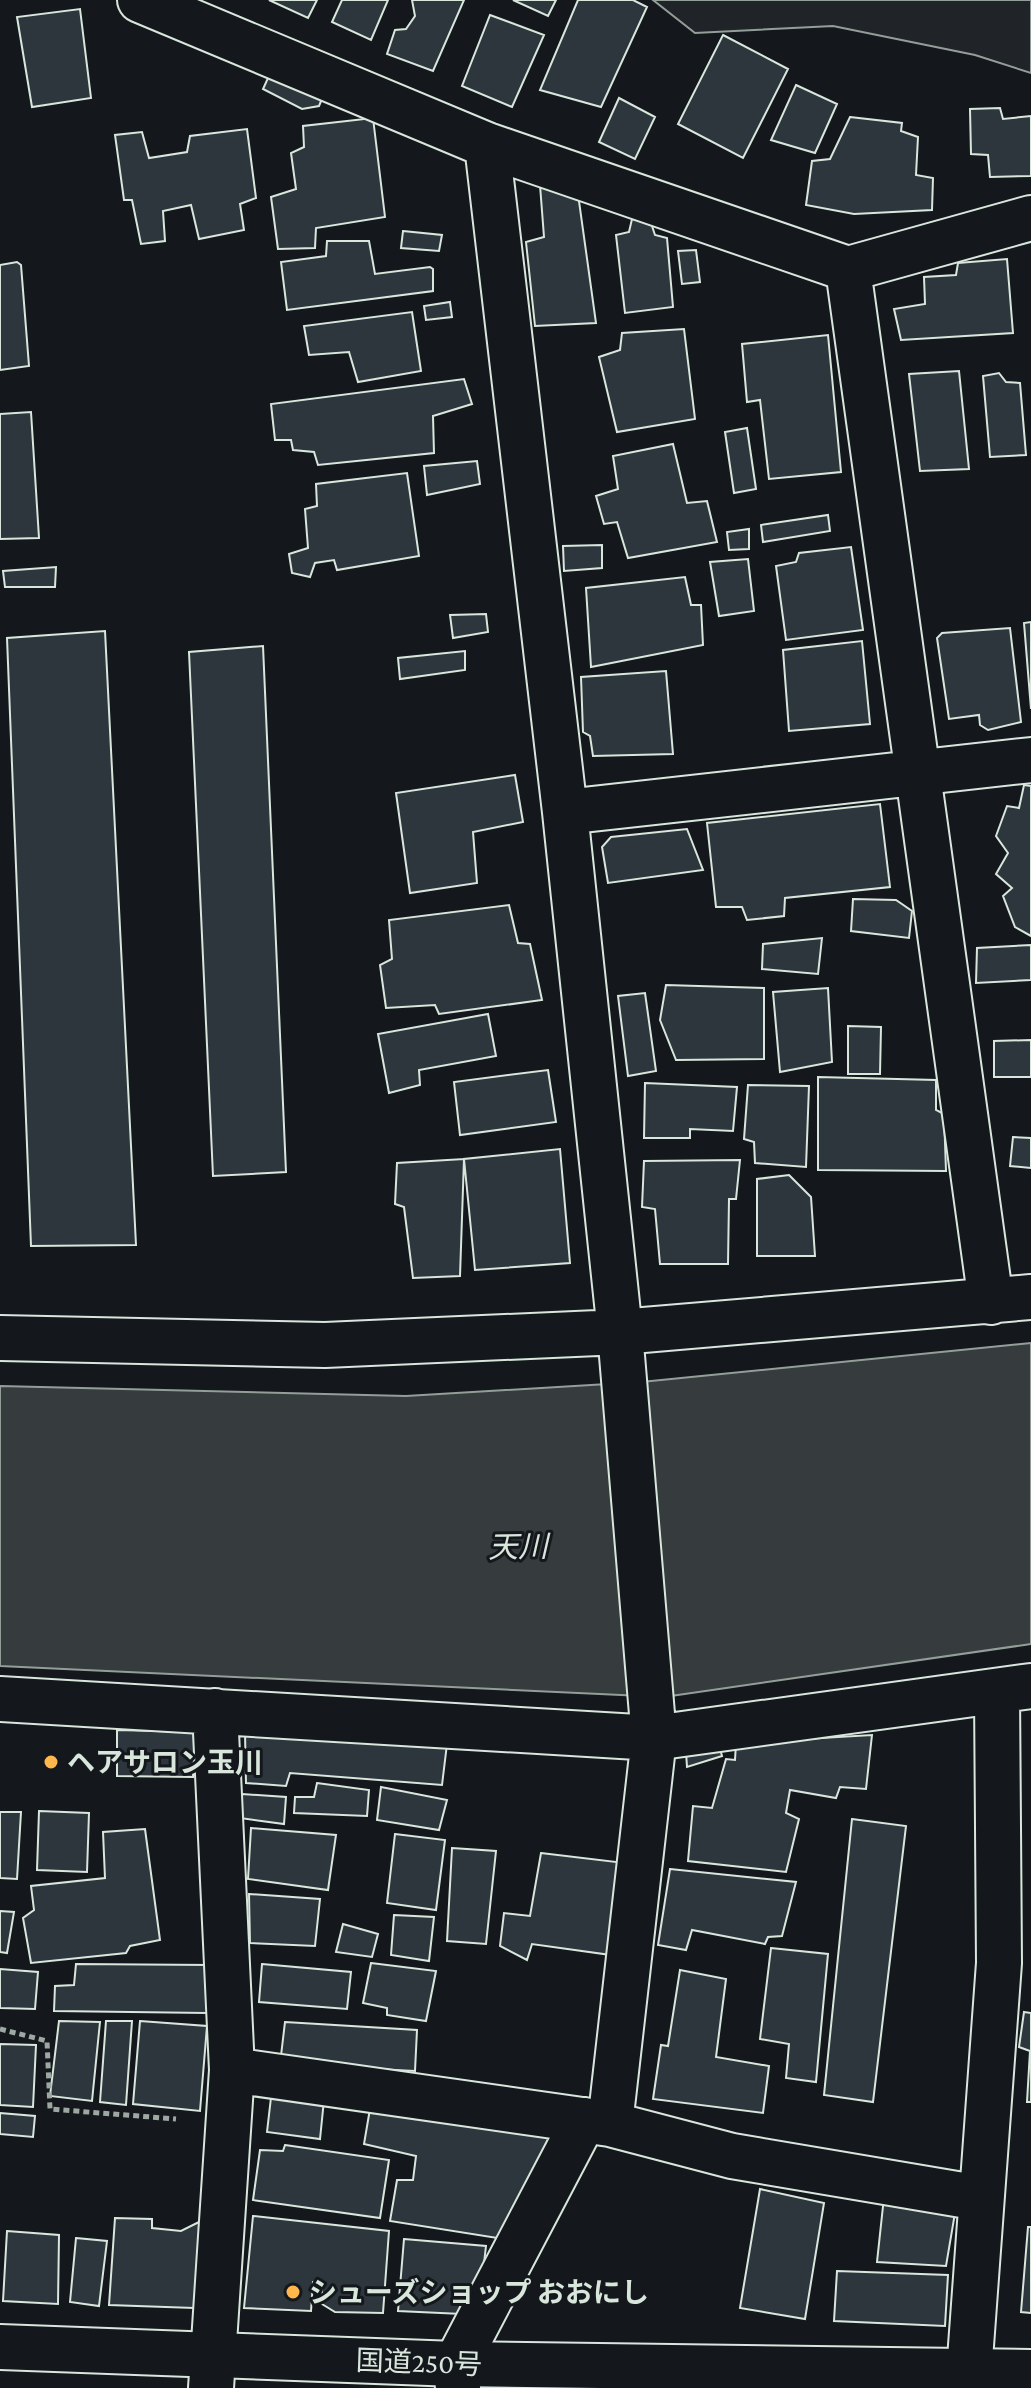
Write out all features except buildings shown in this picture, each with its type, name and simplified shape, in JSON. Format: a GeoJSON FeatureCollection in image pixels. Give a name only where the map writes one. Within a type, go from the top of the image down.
{"type":"FeatureCollection","features":[{"type":"Feature","properties":{"kind":"main road"},"geometry":{"type":"LineString","coordinates":[[140,0],[487,145],[848,269],[1031,218]]}},
{"type":"Feature","properties":{"kind":"main road"},"geometry":{"type":"LineString","coordinates":[[457,2376],[597,2122],[654,1738],[620,1332],[565,812],[487,145]]}},
{"type":"Feature","properties":{"kind":"main road"},"geometry":{"type":"LineString","coordinates":[[0,1338],[325,1345],[620,1332],[1011,1300],[920,772],[848,269]]}},
{"type":"Feature","properties":{"kind":"main road"},"geometry":{"type":"LineString","coordinates":[[565,812],[1031,760]]}},
{"type":"Feature","properties":{"kind":"main road"},"geometry":{"type":"LineString","coordinates":[[0,1699],[654,1738],[1014,1689],[1015,1964],[980,2198],[969,2373]]}},
{"type":"Feature","properties":{"kind":"main road"},"geometry":{"type":"LineString","coordinates":[[213,2371],[232,2070],[215,1711]]}},
{"type":"Feature","properties":{"kind":"main road"},"geometry":{"type":"LineString","coordinates":[[232,2070],[597,2122],[732,2156],[980,2198]]}},
{"type":"Feature","properties":{"kind":"main road","name":"国道250号"},"geometry":{"type":"LineString","coordinates":[[0,2347],[213,2371],[457,2376],[1031,2372]]}},
{"type":"Feature","properties":{"kind":"path"},"geometry":{"type":"LineString","coordinates":[[0,2029],[47,2041],[50,2109],[228,2123]]}},
{"type":"Feature","properties":{"kind":"shaded area"},"geometry":{"type":"Polygon","coordinates":[[[653,0],[1031,0],[1031,73],[975,55],[833,26],[695,33],[653,0]]]}},
{"type":"Feature","properties":{"kind":"water","name":"天川"},"geometry":{"type":"Polygon","coordinates":[[[1031,1343],[1031,1644],[664,1697],[0,1666],[0,1386],[406,1396],[641,1382],[1031,1343]]]}},
{"type":"Feature","properties":{"kind":"place","name":"ヘアサロン玉川"},"geometry":{"type":"Point","coordinates":[51,1762]}},
{"type":"Feature","properties":{"kind":"place","name":"シューズショップ おおにし"},"geometry":{"type":"Point","coordinates":[293,2292]}}]}
